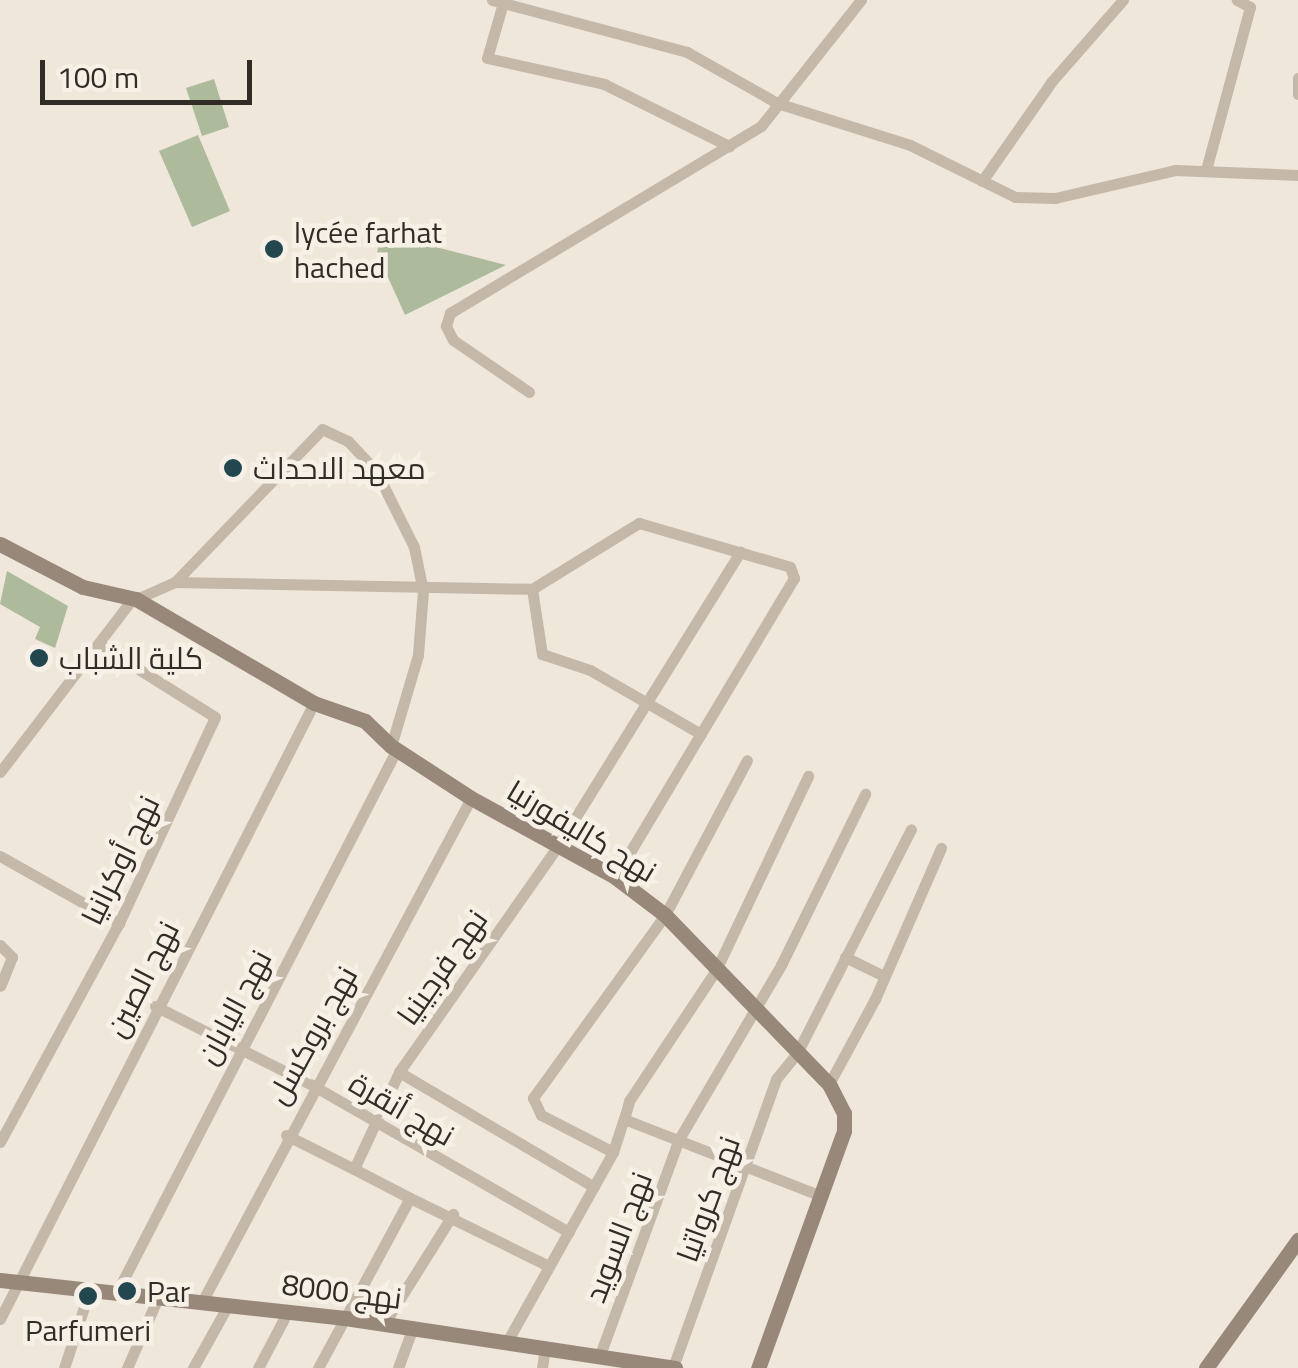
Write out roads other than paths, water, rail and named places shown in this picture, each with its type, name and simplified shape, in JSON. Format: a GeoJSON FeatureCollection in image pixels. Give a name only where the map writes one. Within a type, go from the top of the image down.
{"type":"FeatureCollection","features":[{"type":"Feature","properties":{"kind":"street"},"geometry":{"type":"LineString","coordinates":[[529,392],[453,340],[446,326],[450,313],[769,120],[778,103],[860,0]]}},
{"type":"Feature","properties":{"kind":"street"},"geometry":{"type":"LineString","coordinates":[[982,181],[1052,81],[1123,0]]}},
{"type":"Feature","properties":{"kind":"street"},"geometry":{"type":"LineString","coordinates":[[1206,170],[1250,10],[1238,0]]}},
{"type":"Feature","properties":{"kind":"street"},"geometry":{"type":"LineString","coordinates":[[728,146],[604,84],[490,59],[486,55],[498,1],[687,52],[778,103],[910,145],[982,181],[1034,198],[1175,170],[1298,175]]}},
{"type":"Feature","properties":{"kind":"street"},"geometry":{"type":"LineString","coordinates":[[1298,78],[1298,94]]}},
{"type":"Feature","properties":{"kind":"street","name":"نهج اليابان"},"geometry":{"type":"LineString","coordinates":[[118,1290],[394,748],[418,655],[424,591],[414,547],[388,490],[348,441],[322,429],[175,582]]}},
{"type":"Feature","properties":{"kind":"street"},"geometry":{"type":"LineString","coordinates":[[0,772],[136,600],[175,582],[424,591],[532,589],[639,523],[790,567],[794,578],[615,878]]}},
{"type":"Feature","properties":{"kind":"street","name":"نهح كاليفورنيا"},"geometry":{"type":"LineString","coordinates":[[0,544],[82,587],[136,600],[314,703],[365,720],[394,748],[471,798],[615,878],[664,915],[829,1084],[846,1123],[758,1368]]}},
{"type":"Feature","properties":{"kind":"street","name":"نهج فرجينيا"},"geometry":{"type":"LineString","coordinates":[[354,1169],[399,1072],[559,844],[740,552]]}},
{"type":"Feature","properties":{"kind":"street"},"geometry":{"type":"LineString","coordinates":[[532,589],[540,652],[590,670],[701,734]]}},
{"type":"Feature","properties":{"kind":"street","name":"نهج أوكرانيا"},"geometry":{"type":"LineString","coordinates":[[0,1142],[119,923],[215,717],[100,645]]}},
{"type":"Feature","properties":{"kind":"street","name":"نهج الصين"},"geometry":{"type":"LineString","coordinates":[[0,1319],[8,1280],[314,703]]}},
{"type":"Feature","properties":{"kind":"street"},"geometry":{"type":"LineString","coordinates":[[613,1152],[541,1115],[533,1098],[664,915],[747,760]]}},
{"type":"Feature","properties":{"kind":"street"},"geometry":{"type":"LineString","coordinates":[[508,1340],[613,1152],[628,1101],[716,970],[808,776]]}},
{"type":"Feature","properties":{"kind":"street","name":"نهج السويد"},"geometry":{"type":"LineString","coordinates":[[601,1352],[679,1139],[756,1009],[866,794]]}},
{"type":"Feature","properties":{"kind":"street","name":"نهج بروكسل"},"geometry":{"type":"LineString","coordinates":[[203,1300],[312,1085],[471,798]]}},
{"type":"Feature","properties":{"kind":"street","name":"نهج كرواتيا"},"geometry":{"type":"LineString","coordinates":[[674,1368],[776,1079],[796,1053],[911,829]]}},
{"type":"Feature","properties":{"kind":"street"},"geometry":{"type":"LineString","coordinates":[[829,1084],[884,976],[941,848]]}},
{"type":"Feature","properties":{"kind":"street"},"geometry":{"type":"LineString","coordinates":[[0,856],[119,923]]}},
{"type":"Feature","properties":{"kind":"street"},"geometry":{"type":"LineString","coordinates":[[0,945],[12,955],[0,986]]}},
{"type":"Feature","properties":{"kind":"street"},"geometry":{"type":"LineString","coordinates":[[845,957],[884,976]]}},
{"type":"Feature","properties":{"kind":"street","name":"نهج أنقرة"},"geometry":{"type":"LineString","coordinates":[[155,1006],[312,1085],[569,1232]]}},
{"type":"Feature","properties":{"kind":"street"},"geometry":{"type":"LineString","coordinates":[[399,1072],[594,1187]]}},
{"type":"Feature","properties":{"kind":"street"},"geometry":{"type":"LineString","coordinates":[[624,1120],[821,1196]]}},
{"type":"Feature","properties":{"kind":"street"},"geometry":{"type":"LineString","coordinates":[[286,1135],[410,1198],[453,1214],[549,1266]]}},
{"type":"Feature","properties":{"kind":"street"},"geometry":{"type":"LineString","coordinates":[[318,1368],[410,1198]]}},
{"type":"Feature","properties":{"kind":"street"},"geometry":{"type":"LineString","coordinates":[[384,1324],[453,1214]]}},
{"type":"Feature","properties":{"kind":"street"},"geometry":{"type":"LineString","coordinates":[[1206,1368],[1298,1240]]}},
{"type":"Feature","properties":{"kind":"street","name":"نهج 8000"},"geometry":{"type":"LineString","coordinates":[[8,1280],[413,1327],[601,1352],[634,1363],[674,1368]]}},
{"type":"Feature","properties":{"kind":"street"},"geometry":{"type":"LineString","coordinates":[[64,1368],[90,1289]]}},
{"type":"Feature","properties":{"kind":"street"},"geometry":{"type":"LineString","coordinates":[[127,1368],[158,1296]]}},
{"type":"Feature","properties":{"kind":"street"},"geometry":{"type":"LineString","coordinates":[[194,1368],[228,1306]]}},
{"type":"Feature","properties":{"kind":"street"},"geometry":{"type":"LineString","coordinates":[[258,1368],[288,1311]]}},
{"type":"Feature","properties":{"kind":"street"},"geometry":{"type":"LineString","coordinates":[[398,1368],[413,1327]]}},
{"type":"Feature","properties":{"kind":"street"},"geometry":{"type":"LineString","coordinates":[[542,1368],[545,1346]]}},
{"type":"Feature","properties":{"kind":"place","name":"lycée farhat hached"},"geometry":{"type":"Point","coordinates":[274,249]}},
{"type":"Feature","properties":{"kind":"place","name":"معهد الاحداث"},"geometry":{"type":"Point","coordinates":[233,468]}},
{"type":"Feature","properties":{"kind":"place","name":"كلية الشباب"},"geometry":{"type":"Point","coordinates":[39,658]}},
{"type":"Feature","properties":{"kind":"place","name":"Par"},"geometry":{"type":"Point","coordinates":[127,1291]}},
{"type":"Feature","properties":{"kind":"place","name":"Parfumeri"},"geometry":{"type":"Point","coordinates":[88,1296]}}]}
